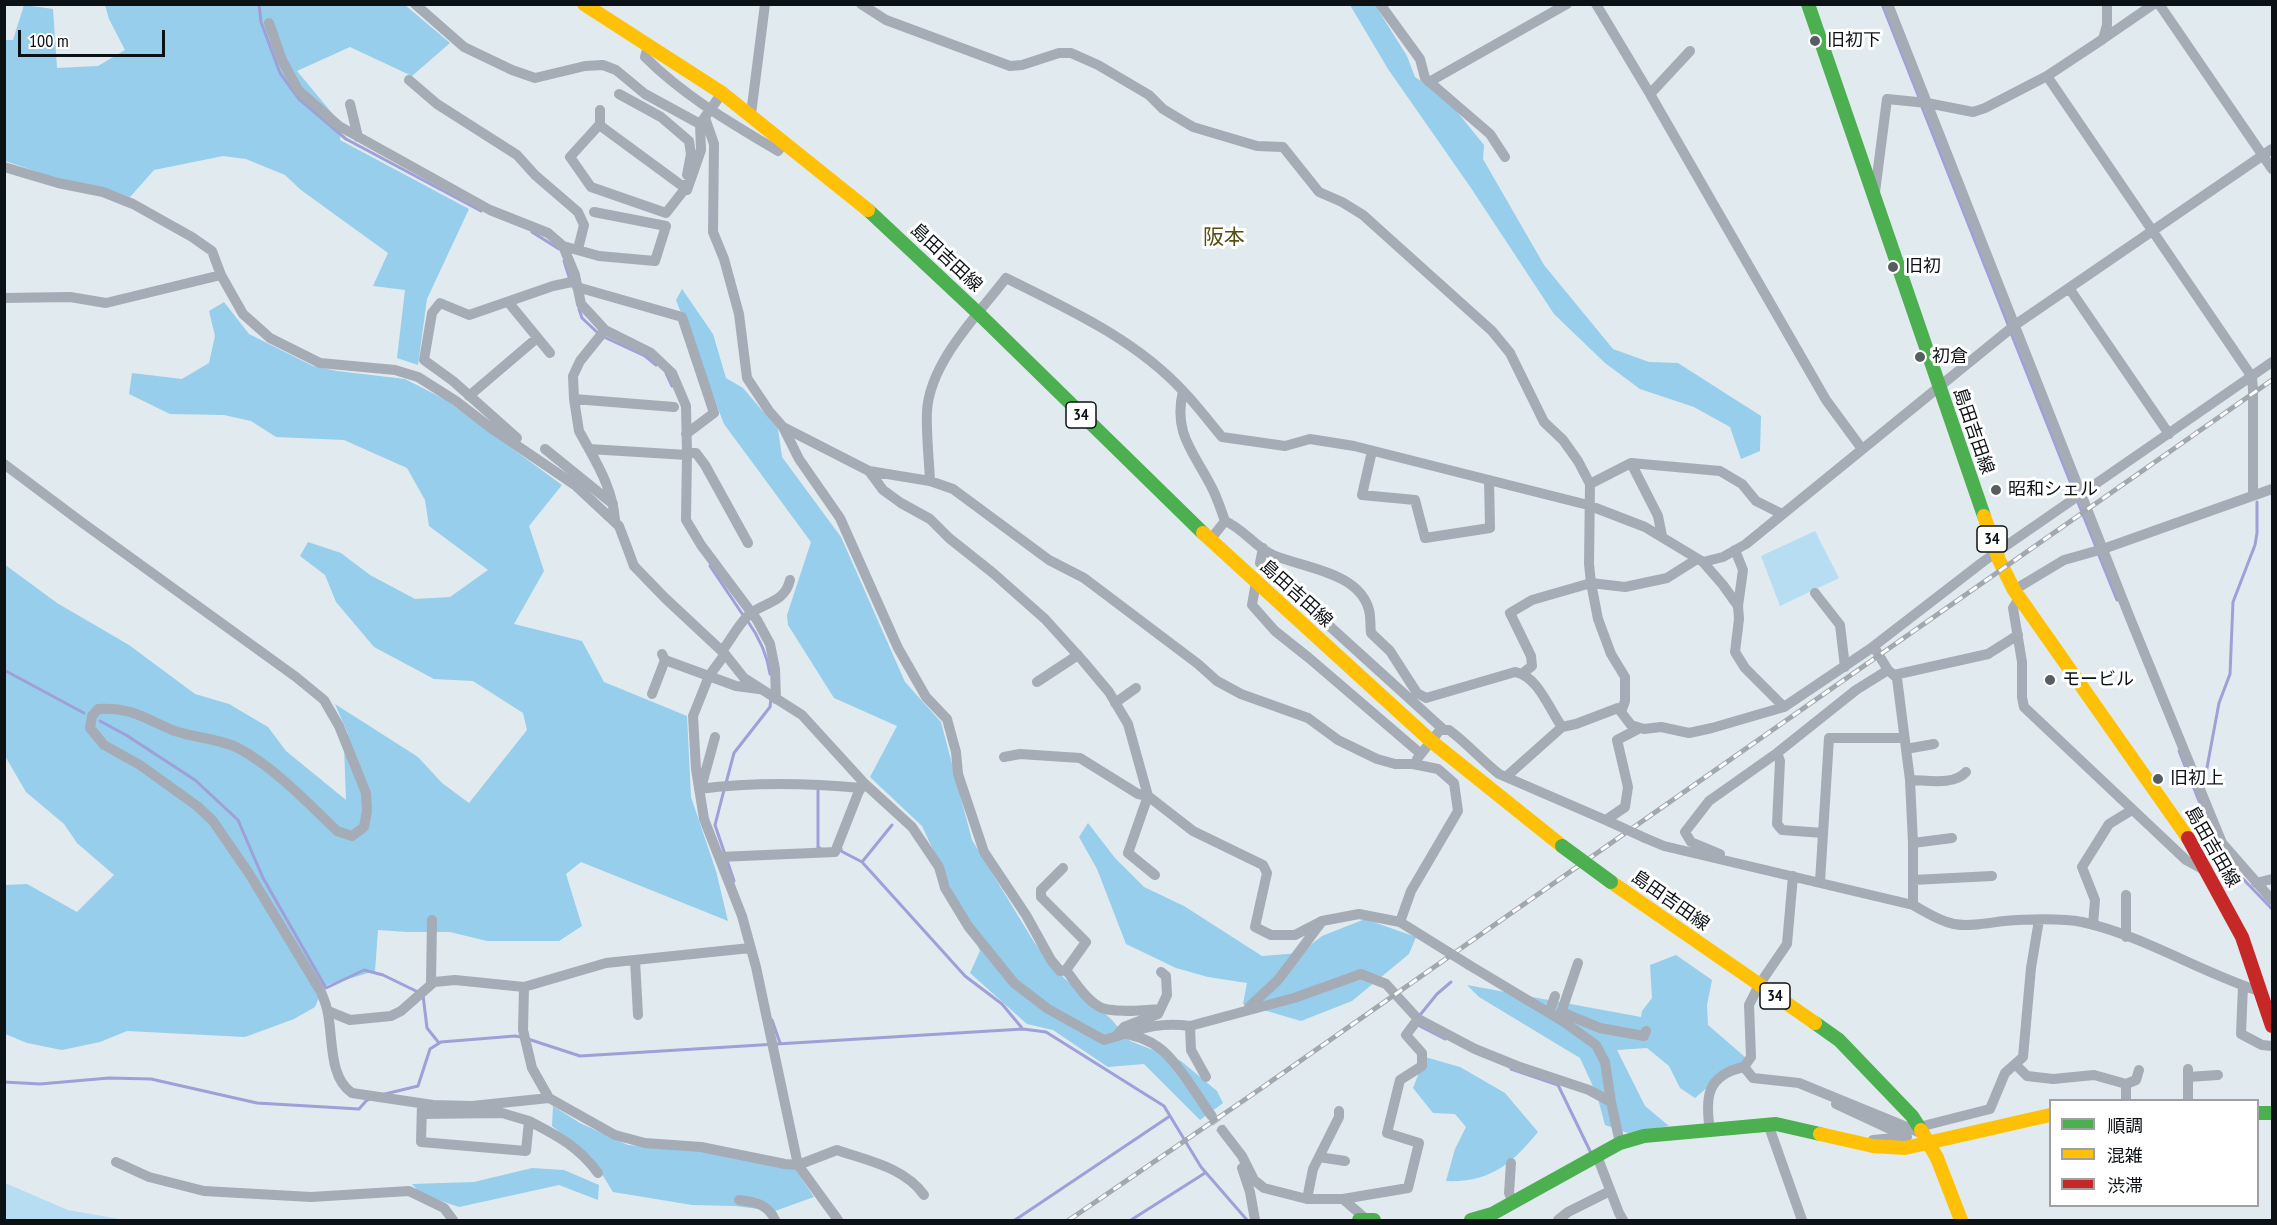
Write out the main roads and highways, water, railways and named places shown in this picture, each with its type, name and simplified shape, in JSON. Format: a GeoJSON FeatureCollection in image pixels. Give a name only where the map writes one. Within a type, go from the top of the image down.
{"type":"FeatureCollection","features":[{"type":"Feature","properties":{"kind":"main road","name":"島田吉田線"},"geometry":{"type":"LineString","coordinates":[[584,4],[752,114],[864,206],[978,313],[1210,540],[1431,741],[1562,846],[1611,882],[1839,1040],[1912,1116],[1938,1158],[1961,1221]]}},
{"type":"Feature","properties":{"kind":"main road","name":"島田吉田線"},"geometry":{"type":"LineString","coordinates":[[1808,4],[1997,554],[2017,594],[2184,830],[2242,937],[2272,1026]]}},
{"type":"Feature","properties":{"kind":"main road"},"geometry":{"type":"LineString","coordinates":[[1471,1221],[1514,1203],[1620,1143],[1644,1136],[1768,1124],[1873,1146],[1905,1148],[2049,1115]]}},
{"type":"Feature","properties":{"kind":"main road"},"geometry":{"type":"LineString","coordinates":[[1359,1221],[1374,1221]]}},
{"type":"Feature","properties":{"kind":"waterway"},"geometry":{"type":"LineString","coordinates":[[259,4],[261,22],[280,73],[299,99],[346,139],[481,211]]}},
{"type":"Feature","properties":{"kind":"waterway"},"geometry":{"type":"LineString","coordinates":[[1882,4],[1920,100]]}},
{"type":"Feature","properties":{"kind":"waterway"},"geometry":{"type":"LineString","coordinates":[[1922,107],[2009,327]]}},
{"type":"Feature","properties":{"kind":"waterway"},"geometry":{"type":"LineString","coordinates":[[532,232],[559,249]]}},
{"type":"Feature","properties":{"kind":"waterway"},"geometry":{"type":"LineString","coordinates":[[564,261],[570,280]]}},
{"type":"Feature","properties":{"kind":"waterway"},"geometry":{"type":"LineString","coordinates":[[579,309],[582,318],[599,334]]}},
{"type":"Feature","properties":{"kind":"waterway"},"geometry":{"type":"LineString","coordinates":[[2011,333],[2075,494]]}},
{"type":"Feature","properties":{"kind":"waterway"},"geometry":{"type":"LineString","coordinates":[[604,337],[645,356],[656,365]]}},
{"type":"Feature","properties":{"kind":"waterway"},"geometry":{"type":"LineString","coordinates":[[666,373],[672,386]]}},
{"type":"Feature","properties":{"kind":"waterway"},"geometry":{"type":"LineString","coordinates":[[2077,500],[2096,547]]}},
{"type":"Feature","properties":{"kind":"waterway"},"geometry":{"type":"LineString","coordinates":[[2203,789],[2219,703],[2230,674],[2233,602],[2255,545],[2257,502]]}},
{"type":"Feature","properties":{"kind":"waterway"},"geometry":{"type":"LineString","coordinates":[[2098,553],[2117,600]]}},
{"type":"Feature","properties":{"kind":"waterway"},"geometry":{"type":"LineString","coordinates":[[710,566],[743,615]]}},
{"type":"Feature","properties":{"kind":"waterway"},"geometry":{"type":"LineString","coordinates":[[747,620],[762,646],[770,674]]}},
{"type":"Feature","properties":{"kind":"waterway"},"geometry":{"type":"LineString","coordinates":[[4,670],[84,713]]}},
{"type":"Feature","properties":{"kind":"waterway"},"geometry":{"type":"LineString","coordinates":[[726,783],[734,753],[770,707],[771,698]]}},
{"type":"Feature","properties":{"kind":"waterway"},"geometry":{"type":"LineString","coordinates":[[100,721],[126,735],[195,780],[238,820],[263,878],[326,988],[364,970],[383,975],[418,992]]}},
{"type":"Feature","properties":{"kind":"waterway"},"geometry":{"type":"LineString","coordinates":[[2179,751],[2221,856],[2272,909]]}},
{"type":"Feature","properties":{"kind":"waterway"},"geometry":{"type":"LineString","coordinates":[[818,789],[818,848],[820,848]]}},
{"type":"Feature","properties":{"kind":"waterway"},"geometry":{"type":"LineString","coordinates":[[724,790],[715,825],[734,881]]}},
{"type":"Feature","properties":{"kind":"waterway"},"geometry":{"type":"LineString","coordinates":[[862,862],[892,825]]}},
{"type":"Feature","properties":{"kind":"waterway"},"geometry":{"type":"LineString","coordinates":[[841,849],[862,862],[965,976],[1002,1004],[1022,1028]]}},
{"type":"Feature","properties":{"kind":"waterway"},"geometry":{"type":"LineString","coordinates":[[1420,1015],[1437,994],[1451,982]]}},
{"type":"Feature","properties":{"kind":"waterway"},"geometry":{"type":"LineString","coordinates":[[423,995],[427,1028],[439,1043]]}},
{"type":"Feature","properties":{"kind":"waterway"},"geometry":{"type":"LineString","coordinates":[[772,1020],[780,1043]]}},
{"type":"Feature","properties":{"kind":"waterway"},"geometry":{"type":"LineString","coordinates":[[1416,1024],[1445,1039]]}},
{"type":"Feature","properties":{"kind":"waterway"},"geometry":{"type":"LineString","coordinates":[[528,1039],[580,1056],[1023,1029],[1046,1032],[1164,1106],[1201,1167],[1247,1220]]}},
{"type":"Feature","properties":{"kind":"waterway"},"geometry":{"type":"LineString","coordinates":[[385,1094],[418,1086],[430,1049],[441,1042],[521,1037]]}},
{"type":"Feature","properties":{"kind":"waterway"},"geometry":{"type":"LineString","coordinates":[[1511,1069],[1558,1085],[1591,1153]]}},
{"type":"Feature","properties":{"kind":"waterway"},"geometry":{"type":"LineString","coordinates":[[4,1082],[40,1084],[109,1078],[151,1079],[257,1103],[359,1109],[370,1099]]}},
{"type":"Feature","properties":{"kind":"waterway"},"geometry":{"type":"LineString","coordinates":[[1015,1220],[1170,1116]]}},
{"type":"Feature","properties":{"kind":"waterway"},"geometry":{"type":"LineString","coordinates":[[1131,1220],[1205,1173]]}},
{"type":"Feature","properties":{"kind":"tunnel"},"geometry":{"type":"LineString","coordinates":[[1211,1115],[1222,1130]]}},
{"type":"Feature","properties":{"kind":"railway"},"geometry":{"type":"LineString","coordinates":[[1069,1220],[1253,1094],[2272,380]]}},
{"type":"Feature","properties":{"kind":"place","name":"旧初下"},"geometry":{"type":"Point","coordinates":[1815,41]}},
{"type":"Feature","properties":{"kind":"place","name":"旧初"},"geometry":{"type":"Point","coordinates":[1893,267]}},
{"type":"Feature","properties":{"kind":"place","name":"初倉"},"geometry":{"type":"Point","coordinates":[1920,357]}},
{"type":"Feature","properties":{"kind":"place","name":"昭和シェル"},"geometry":{"type":"Point","coordinates":[1996,490]}},
{"type":"Feature","properties":{"kind":"place","name":"モービル"},"geometry":{"type":"Point","coordinates":[2050,680]}},
{"type":"Feature","properties":{"kind":"place","name":"旧初上"},"geometry":{"type":"Point","coordinates":[2158,779]}},
{"type":"Feature","properties":{"kind":"district","name":"阪本"},"geometry":{"type":"Point","coordinates":[1224,238]}}]}
